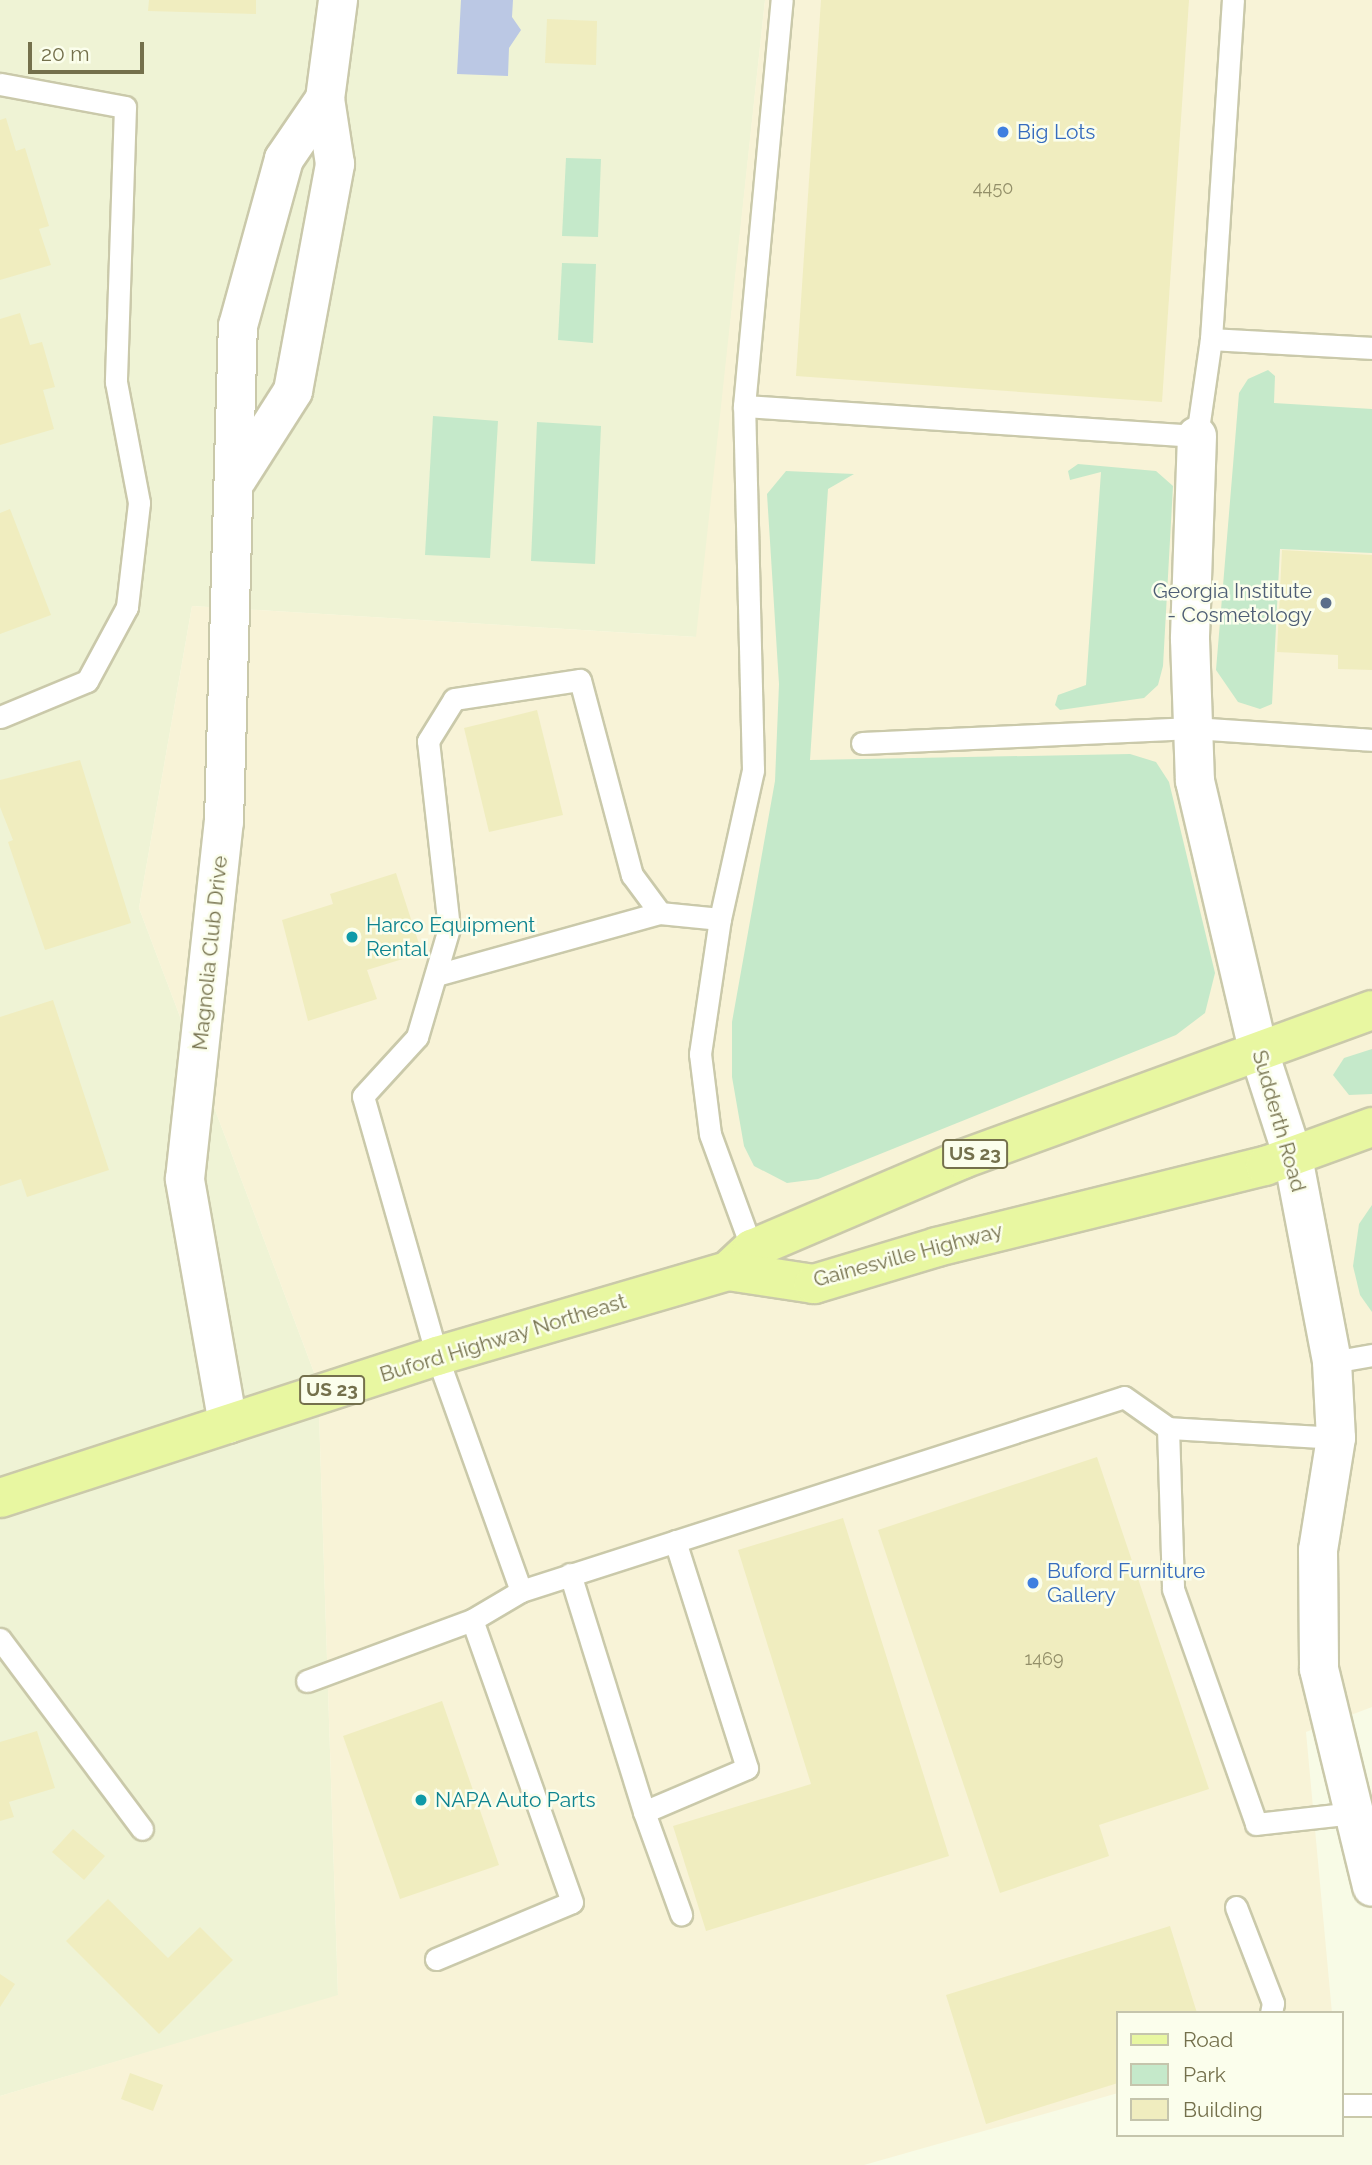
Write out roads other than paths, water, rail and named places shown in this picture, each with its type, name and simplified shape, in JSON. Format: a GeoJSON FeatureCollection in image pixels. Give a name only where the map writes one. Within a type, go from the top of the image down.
{"type":"FeatureCollection","features":[{"type":"Feature","properties":{"kind":"main road","name":"US 23"},"geometry":{"type":"LineString","coordinates":[[740,1260],[963,1159],[1245,1053],[1372,1010]]}},
{"type":"Feature","properties":{"kind":"main road","name":"US 23"},"geometry":{"type":"LineString","coordinates":[[1293,1157],[1372,1127]]}},
{"type":"Feature","properties":{"kind":"main road","name":"Gainesville Highway"},"geometry":{"type":"LineString","coordinates":[[740,1260],[814,1284],[937,1247],[1293,1157]]}},
{"type":"Feature","properties":{"kind":"main road","name":"Buford Highway Northeast"},"geometry":{"type":"LineString","coordinates":[[0,1498],[740,1260]]}},
{"type":"Feature","properties":{"kind":"street","name":"Magnolia Club Drive"},"geometry":{"type":"LineString","coordinates":[[237,480],[293,391],[335,164],[325,99],[338,0]]}},
{"type":"Feature","properties":{"kind":"street","name":"Magnolia Club Drive"},"geometry":{"type":"LineString","coordinates":[[228,1424],[185,1179],[224,822],[229,568],[237,480],[238,326],[284,159],[325,99]]}},
{"type":"Feature","properties":{"kind":"street"},"geometry":{"type":"LineString","coordinates":[[254,268],[313,284]]}},
{"type":"Feature","properties":{"kind":"street","name":"Sudderth Road"},"geometry":{"type":"LineString","coordinates":[[1197,436],[1193,729],[1195,781],[1245,1053],[1293,1157],[1332,1362],[1336,1438],[1318,1550],[1319,1669],[1372,1887]]}},
{"type":"Feature","properties":{"kind":"lane"},"geometry":{"type":"LineString","coordinates":[[740,1260],[710,1134],[700,1054],[720,919],[753,770],[744,406],[782,0]]}},
{"type":"Feature","properties":{"kind":"lane"},"geometry":{"type":"LineString","coordinates":[[744,406],[1197,436],[1211,339],[1233,0]]}},
{"type":"Feature","properties":{"kind":"lane"},"geometry":{"type":"LineString","coordinates":[[0,84],[125,107],[116,382],[139,503],[127,607],[87,681],[0,716]]}},
{"type":"Feature","properties":{"kind":"lane"},"geometry":{"type":"LineString","coordinates":[[1211,339],[1372,348]]}},
{"type":"Feature","properties":{"kind":"lane"},"geometry":{"type":"LineString","coordinates":[[520,1591],[437,1356],[363,1096],[417,1037],[449,928],[428,741],[454,699],[579,680],[632,875],[660,913]]}},
{"type":"Feature","properties":{"kind":"lane"},"geometry":{"type":"LineString","coordinates":[[862,743],[1193,729],[1372,740]]}},
{"type":"Feature","properties":{"kind":"lane"},"geometry":{"type":"LineString","coordinates":[[436,975],[660,913],[720,919]]}},
{"type":"Feature","properties":{"kind":"lane"},"geometry":{"type":"LineString","coordinates":[[1332,1362],[1372,1355]]}},
{"type":"Feature","properties":{"kind":"lane"},"geometry":{"type":"LineString","coordinates":[[307,1681],[472,1620],[520,1591],[1124,1397],[1168,1428],[1336,1438]]}},
{"type":"Feature","properties":{"kind":"lane"},"geometry":{"type":"LineString","coordinates":[[1168,1428],[1173,1590],[1256,1824],[1354,1813]]}},
{"type":"Feature","properties":{"kind":"lane"},"geometry":{"type":"LineString","coordinates":[[644,1812],[747,1768],[675,1541]]}},
{"type":"Feature","properties":{"kind":"lane"},"geometry":{"type":"LineString","coordinates":[[570,1574],[644,1812],[681,1914]]}},
{"type":"Feature","properties":{"kind":"lane"},"geometry":{"type":"LineString","coordinates":[[436,1959],[572,1902],[472,1620]]}},
{"type":"Feature","properties":{"kind":"lane"},"geometry":{"type":"LineString","coordinates":[[0,1639],[142,1829]]}},
{"type":"Feature","properties":{"kind":"lane"},"geometry":{"type":"LineString","coordinates":[[1236,1907],[1273,2003],[1271,2011]]}},
{"type":"Feature","properties":{"kind":"lane"},"geometry":{"type":"LineString","coordinates":[[1344,2105],[1372,2105]]}},
{"type":"Feature","properties":{"kind":"water"},"geometry":{"type":"Polygon","coordinates":[[[461,0],[513,0],[512,17],[521,30],[509,48],[508,76],[457,74],[461,0]]]}},
{"type":"Feature","properties":{"kind":"place","name":"Big Lots"},"geometry":{"type":"Point","coordinates":[1003,132]}},
{"type":"Feature","properties":{"kind":"place","name":"Georgia Institute - Cosmetology"},"geometry":{"type":"Point","coordinates":[1326,603]}},
{"type":"Feature","properties":{"kind":"place","name":"Harco Equipment Rental"},"geometry":{"type":"Point","coordinates":[352,937]}},
{"type":"Feature","properties":{"kind":"place","name":"Buford Furniture Gallery"},"geometry":{"type":"Point","coordinates":[1033,1583]}},
{"type":"Feature","properties":{"kind":"place","name":"NAPA Auto Parts"},"geometry":{"type":"Point","coordinates":[421,1800]}}]}
